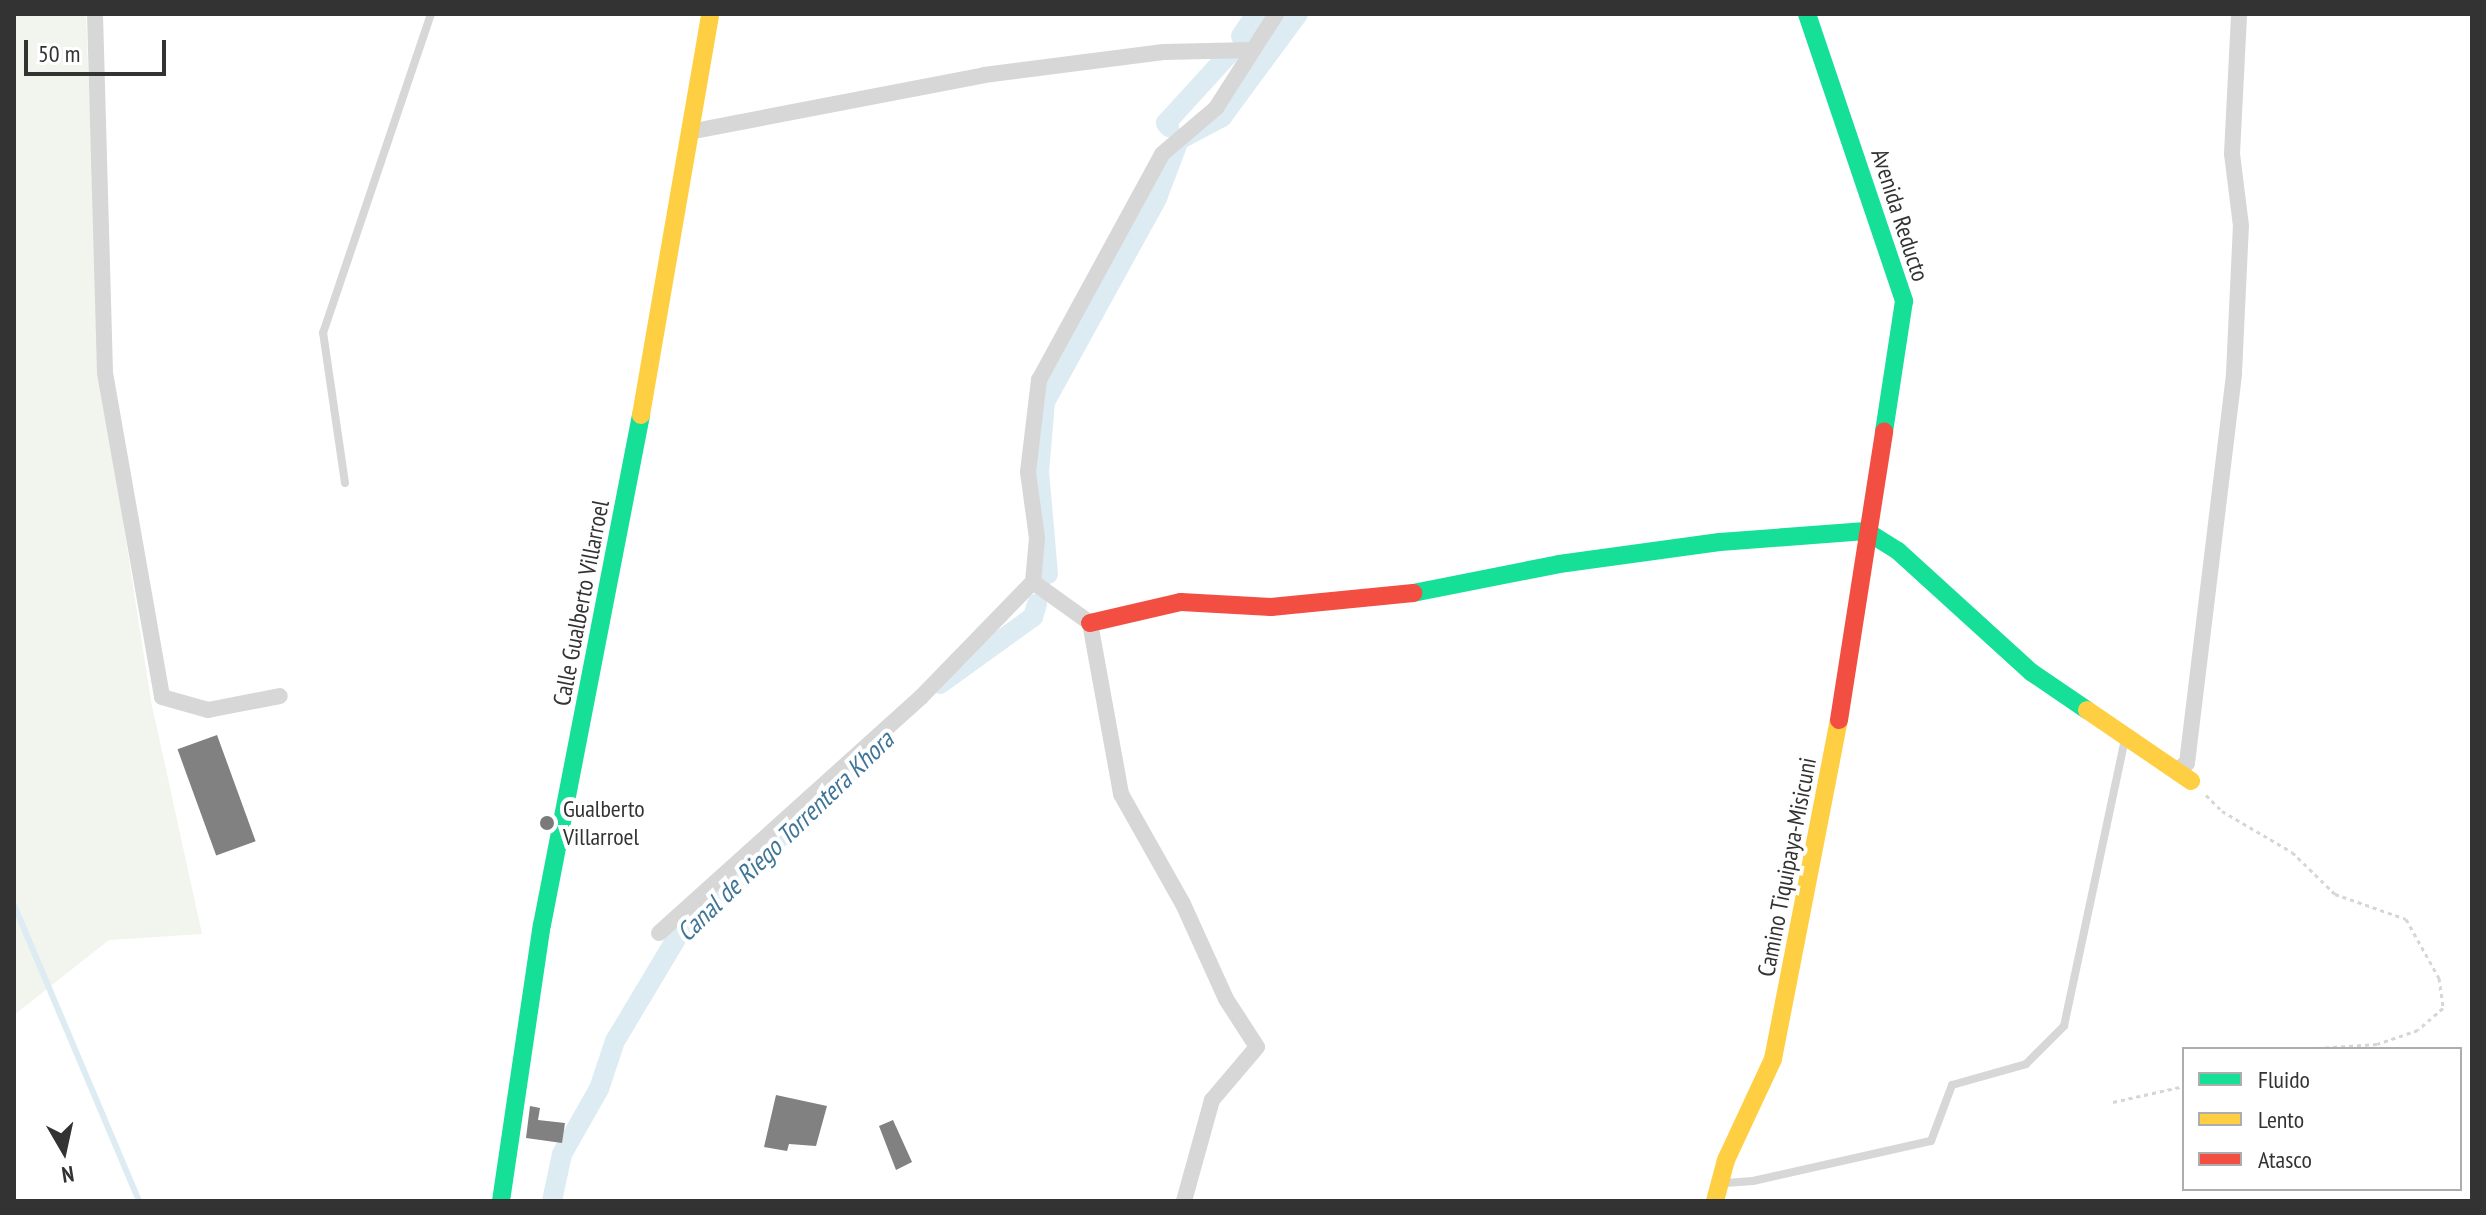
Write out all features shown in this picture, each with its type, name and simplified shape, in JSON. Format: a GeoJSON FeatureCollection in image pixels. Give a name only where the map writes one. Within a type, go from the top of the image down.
{"type":"FeatureCollection","features":[{"type":"Feature","properties":{"kind":"street"},"geometry":{"type":"LineString","coordinates":[[95,14],[105,373],[162,697],[208,710],[280,696]]}},
{"type":"Feature","properties":{"kind":"street","name":"Calle Gualberto Villarroel"},"geometry":{"type":"LineString","coordinates":[[501,1201],[542,925],[625,506],[710,14]]}},
{"type":"Feature","properties":{"kind":"street"},"geometry":{"type":"LineString","coordinates":[[659,933],[921,697],[1033,582],[1037,538],[1028,472],[1039,380],[1162,154],[1216,108],[1276,14]]}},
{"type":"Feature","properties":{"kind":"street","name":"Avenida Reducto"},"geometry":{"type":"LineString","coordinates":[[1807,14],[1904,301],[1866,531]]}},
{"type":"Feature","properties":{"kind":"street"},"geometry":{"type":"LineString","coordinates":[[1090,623],[1181,602],[1271,607],[1385,599],[1559,564],[1720,542],[1866,531],[1898,551],[2031,672],[2125,739],[2184,776],[2234,373],[2241,226],[2232,154],[2239,14]]}},
{"type":"Feature","properties":{"kind":"street"},"geometry":{"type":"LineString","coordinates":[[689,132],[984,75],[1164,52],[1252,50]]}},
{"type":"Feature","properties":{"kind":"street","name":"Camino Tiquipaya-Misicuni"},"geometry":{"type":"LineString","coordinates":[[1717,1192],[1773,1059],[1836,742],[1866,531]]}},
{"type":"Feature","properties":{"kind":"street"},"geometry":{"type":"LineString","coordinates":[[1033,582],[1090,623],[1121,794],[1183,904],[1226,999],[1257,1047],[1212,1100],[1184,1201]]}},
{"type":"Feature","properties":{"kind":"lane"},"geometry":{"type":"LineString","coordinates":[[345,483],[323,333],[431,14]]}},
{"type":"Feature","properties":{"kind":"lane"},"geometry":{"type":"LineString","coordinates":[[1717,1192],[1931,1141],[1952,1085],[2026,1064],[2064,1026],[2125,739]]}},
{"type":"Feature","properties":{"kind":"path"},"geometry":{"type":"LineString","coordinates":[[2184,776],[2222,811],[2292,852],[2335,894],[2406,919],[2439,978],[2443,1008],[2418,1030],[2377,1044],[2333,1047]]}},
{"type":"Feature","properties":{"kind":"path"},"geometry":{"type":"LineString","coordinates":[[2113,1102],[2182,1086]]}},
{"type":"Feature","properties":{"kind":"shaded area"},"geometry":{"type":"Polygon","coordinates":[[[14,14],[86,14],[100,374],[151,701],[202,934],[109,940],[14,1015],[14,14]]]}},
{"type":"Feature","properties":{"kind":"building"},"geometry":{"type":"Polygon","coordinates":[[[217,735],[256,841],[216,856],[178,749],[217,735]]]}},
{"type":"Feature","properties":{"kind":"building"},"geometry":{"type":"Polygon","coordinates":[[[776,1095],[827,1106],[816,1146],[789,1144],[787,1151],[764,1147],[776,1095]]]}},
{"type":"Feature","properties":{"kind":"building"},"geometry":{"type":"Polygon","coordinates":[[[530,1106],[540,1108],[538,1120],[565,1123],[562,1143],[526,1138],[530,1106]]]}},
{"type":"Feature","properties":{"kind":"building"},"geometry":{"type":"Polygon","coordinates":[[[893,1120],[912,1162],[896,1170],[879,1126],[893,1120]]]}},
{"type":"Feature","properties":{"kind":"waterway","name":"Canal de Riego Torrentera Khora"},"geometry":{"type":"LineString","coordinates":[[1241,36],[1256,14]]}},
{"type":"Feature","properties":{"kind":"waterway","name":"Canal de Riego Torrentera Khora"},"geometry":{"type":"LineString","coordinates":[[1048,574],[1039,472],[1045,402],[1157,198],[1179,140],[1222,117],[1298,14]]}},
{"type":"Feature","properties":{"kind":"waterway","name":"Canal de Riego Torrentera Khora"},"geometry":{"type":"LineString","coordinates":[[1169,127],[1166,123],[1230,53]]}},
{"type":"Feature","properties":{"kind":"waterway","name":"Canal de Riego Torrentera Khora"},"geometry":{"type":"LineString","coordinates":[[940,684],[1033,617],[1037,604]]}},
{"type":"Feature","properties":{"kind":"waterway","name":"Canal de Riego Torrentera Khora"},"geometry":{"type":"LineString","coordinates":[[552,1201],[562,1154],[599,1089],[615,1041],[682,929],[881,743]]}},
{"type":"Feature","properties":{"kind":"waterway"},"geometry":{"type":"LineString","coordinates":[[14,905],[139,1201]]}},
{"type":"Feature","properties":{"kind":"traffic: fast"},"geometry":{"type":"LineString","coordinates":[[1807,14],[1904,301],[1884,431]]}},
{"type":"Feature","properties":{"kind":"traffic: fast"},"geometry":{"type":"LineString","coordinates":[[501,1201],[542,925],[641,415]]}},
{"type":"Feature","properties":{"kind":"traffic: fast"},"geometry":{"type":"LineString","coordinates":[[1413,593],[1559,564],[1720,542],[1866,531],[1898,551],[2031,672],[2087,710]]}},
{"type":"Feature","properties":{"kind":"traffic: slow"},"geometry":{"type":"LineString","coordinates":[[641,415],[710,14]]}},
{"type":"Feature","properties":{"kind":"traffic: slow"},"geometry":{"type":"LineString","coordinates":[[2087,710],[2191,781]]}},
{"type":"Feature","properties":{"kind":"traffic: slow"},"geometry":{"type":"LineString","coordinates":[[1715,1201],[1726,1160],[1773,1059],[1839,720]]}},
{"type":"Feature","properties":{"kind":"traffic: jam"},"geometry":{"type":"LineString","coordinates":[[1839,720],[1884,431]]}},
{"type":"Feature","properties":{"kind":"traffic: jam"},"geometry":{"type":"LineString","coordinates":[[1090,623],[1181,602],[1271,607],[1413,593]]}},
{"type":"Feature","properties":{"kind":"place","name":"Gualberto Villarroel"},"geometry":{"type":"Point","coordinates":[547,823]}}]}
